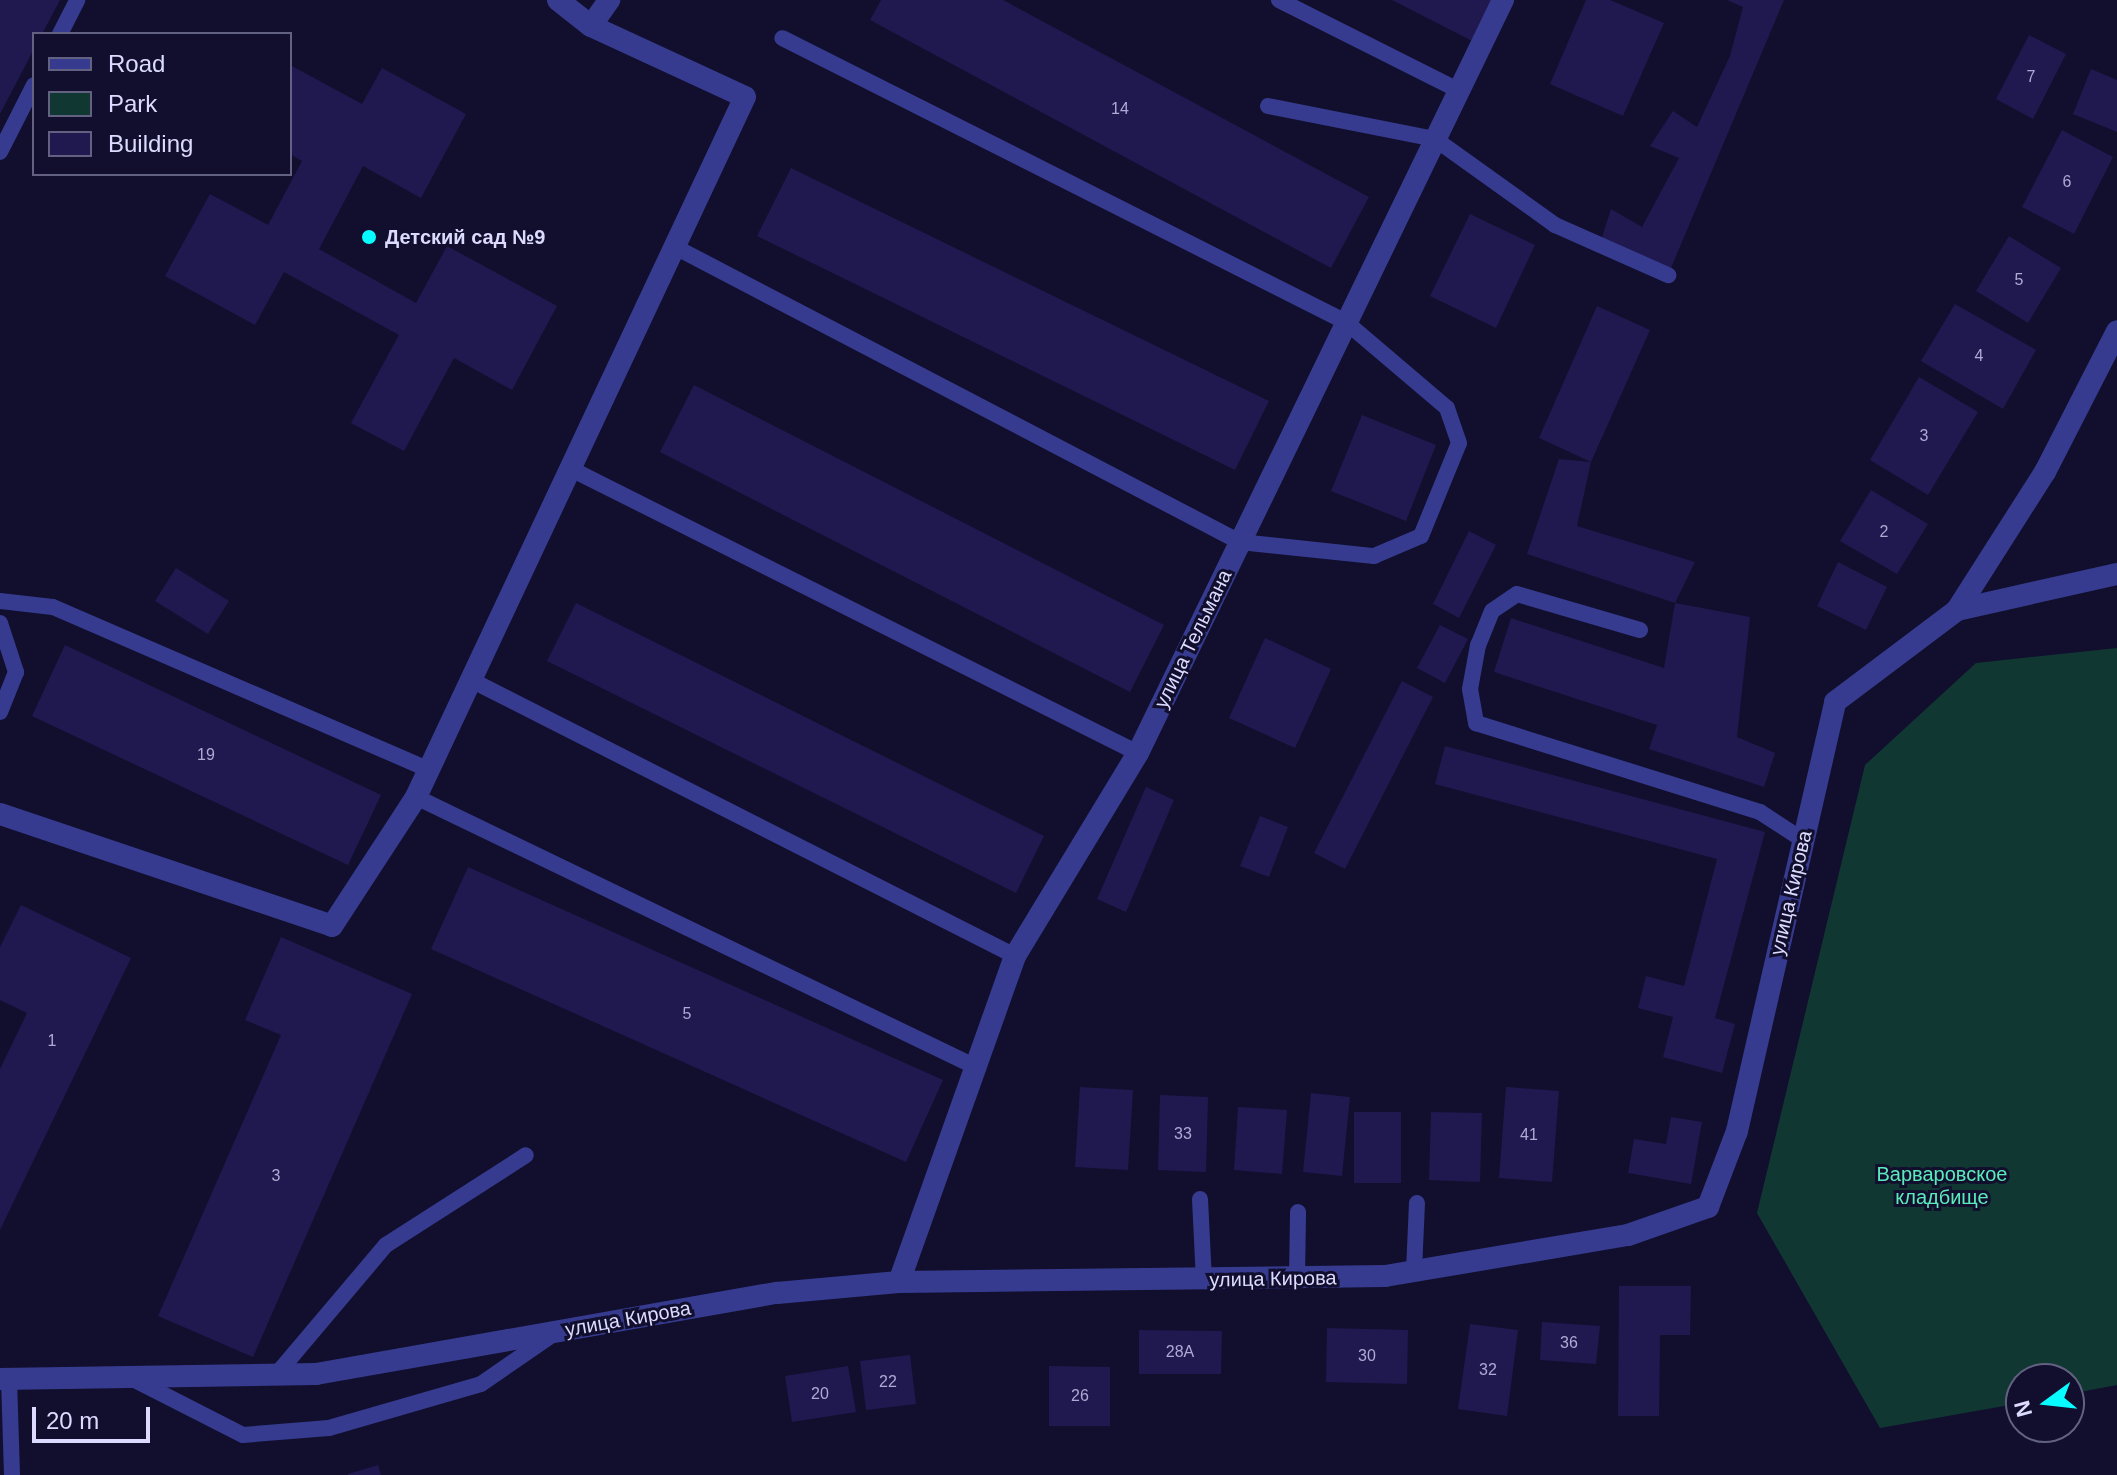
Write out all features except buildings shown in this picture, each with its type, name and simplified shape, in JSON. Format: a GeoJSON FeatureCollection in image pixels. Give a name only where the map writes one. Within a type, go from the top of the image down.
{"type":"FeatureCollection","features":[{"type":"Feature","properties":{"kind":"street"},"geometry":{"type":"LineString","coordinates":[[0,814],[332,926],[416,797],[745,97],[591,26],[558,0]]}},
{"type":"Feature","properties":{"kind":"street"},"geometry":{"type":"LineString","coordinates":[[591,26],[609,0]]}},
{"type":"Feature","properties":{"kind":"street","name":"улица Тельмана"},"geometry":{"type":"LineString","coordinates":[[899,1282],[978,1068],[1015,956],[1138,753],[1503,0]]}},
{"type":"Feature","properties":{"kind":"street"},"geometry":{"type":"LineString","coordinates":[[1957,610],[2045,472],[2117,331]]}},
{"type":"Feature","properties":{"kind":"street","name":"улица Кирова"},"geometry":{"type":"LineString","coordinates":[[5,1379],[276,1375],[556,1332],[777,1293],[899,1282],[1204,1280],[1414,1271],[1628,1235],[1708,1207],[1737,1131],[1835,702],[1957,610],[2117,574]]}},
{"type":"Feature","properties":{"kind":"lane"},"geometry":{"type":"LineString","coordinates":[[61,32],[77,0]]}},
{"type":"Feature","properties":{"kind":"lane"},"geometry":{"type":"LineString","coordinates":[[1279,0],[1458,90]]}},
{"type":"Feature","properties":{"kind":"lane"},"geometry":{"type":"LineString","coordinates":[[675,247],[1240,542],[1374,556],[1421,536],[1459,443],[1447,408],[1346,322],[782,38]]}},
{"type":"Feature","properties":{"kind":"lane"},"geometry":{"type":"LineString","coordinates":[[0,152],[32,89]]}},
{"type":"Feature","properties":{"kind":"lane"},"geometry":{"type":"LineString","coordinates":[[1268,106],[1435,139],[1555,225],[1668,275]]}},
{"type":"Feature","properties":{"kind":"lane"},"geometry":{"type":"LineString","coordinates":[[571,469],[1138,753]]}},
{"type":"Feature","properties":{"kind":"lane"},"geometry":{"type":"LineString","coordinates":[[1640,630],[1517,594],[1492,611],[1478,645],[1470,689],[1476,723],[1760,812],[1803,840]]}},
{"type":"Feature","properties":{"kind":"lane"},"geometry":{"type":"LineString","coordinates":[[0,601],[53,607],[429,770]]}},
{"type":"Feature","properties":{"kind":"lane"},"geometry":{"type":"LineString","coordinates":[[0,623],[16,672],[0,712]]}},
{"type":"Feature","properties":{"kind":"lane"},"geometry":{"type":"LineString","coordinates":[[471,680],[1015,956]]}},
{"type":"Feature","properties":{"kind":"lane"},"geometry":{"type":"LineString","coordinates":[[416,797],[978,1068]]}},
{"type":"Feature","properties":{"kind":"lane"},"geometry":{"type":"LineString","coordinates":[[276,1375],[386,1245],[526,1155]]}},
{"type":"Feature","properties":{"kind":"lane"},"geometry":{"type":"LineString","coordinates":[[1200,1199],[1204,1280]]}},
{"type":"Feature","properties":{"kind":"lane"},"geometry":{"type":"LineString","coordinates":[[1414,1271],[1417,1203]]}},
{"type":"Feature","properties":{"kind":"lane"},"geometry":{"type":"LineString","coordinates":[[1297,1278],[1298,1212]]}},
{"type":"Feature","properties":{"kind":"lane"},"geometry":{"type":"LineString","coordinates":[[133,1379],[243,1435],[329,1428],[481,1384],[556,1332]]}},
{"type":"Feature","properties":{"kind":"lane"},"geometry":{"type":"LineString","coordinates":[[5,1379],[12,1474]]}},
{"type":"Feature","properties":{"kind":"green space","name":"Варваровское кладбище"},"geometry":{"type":"Polygon","coordinates":[[[2117,648],[2117,1385],[2085,1391],[2085,1363],[2005,1363],[2005,1406],[1880,1428],[1757,1213],[1865,765],[1976,663],[2117,648]]]}},
{"type":"Feature","properties":{"kind":"place","name":"Детский сад №9"},"geometry":{"type":"Point","coordinates":[369,237]}}]}
